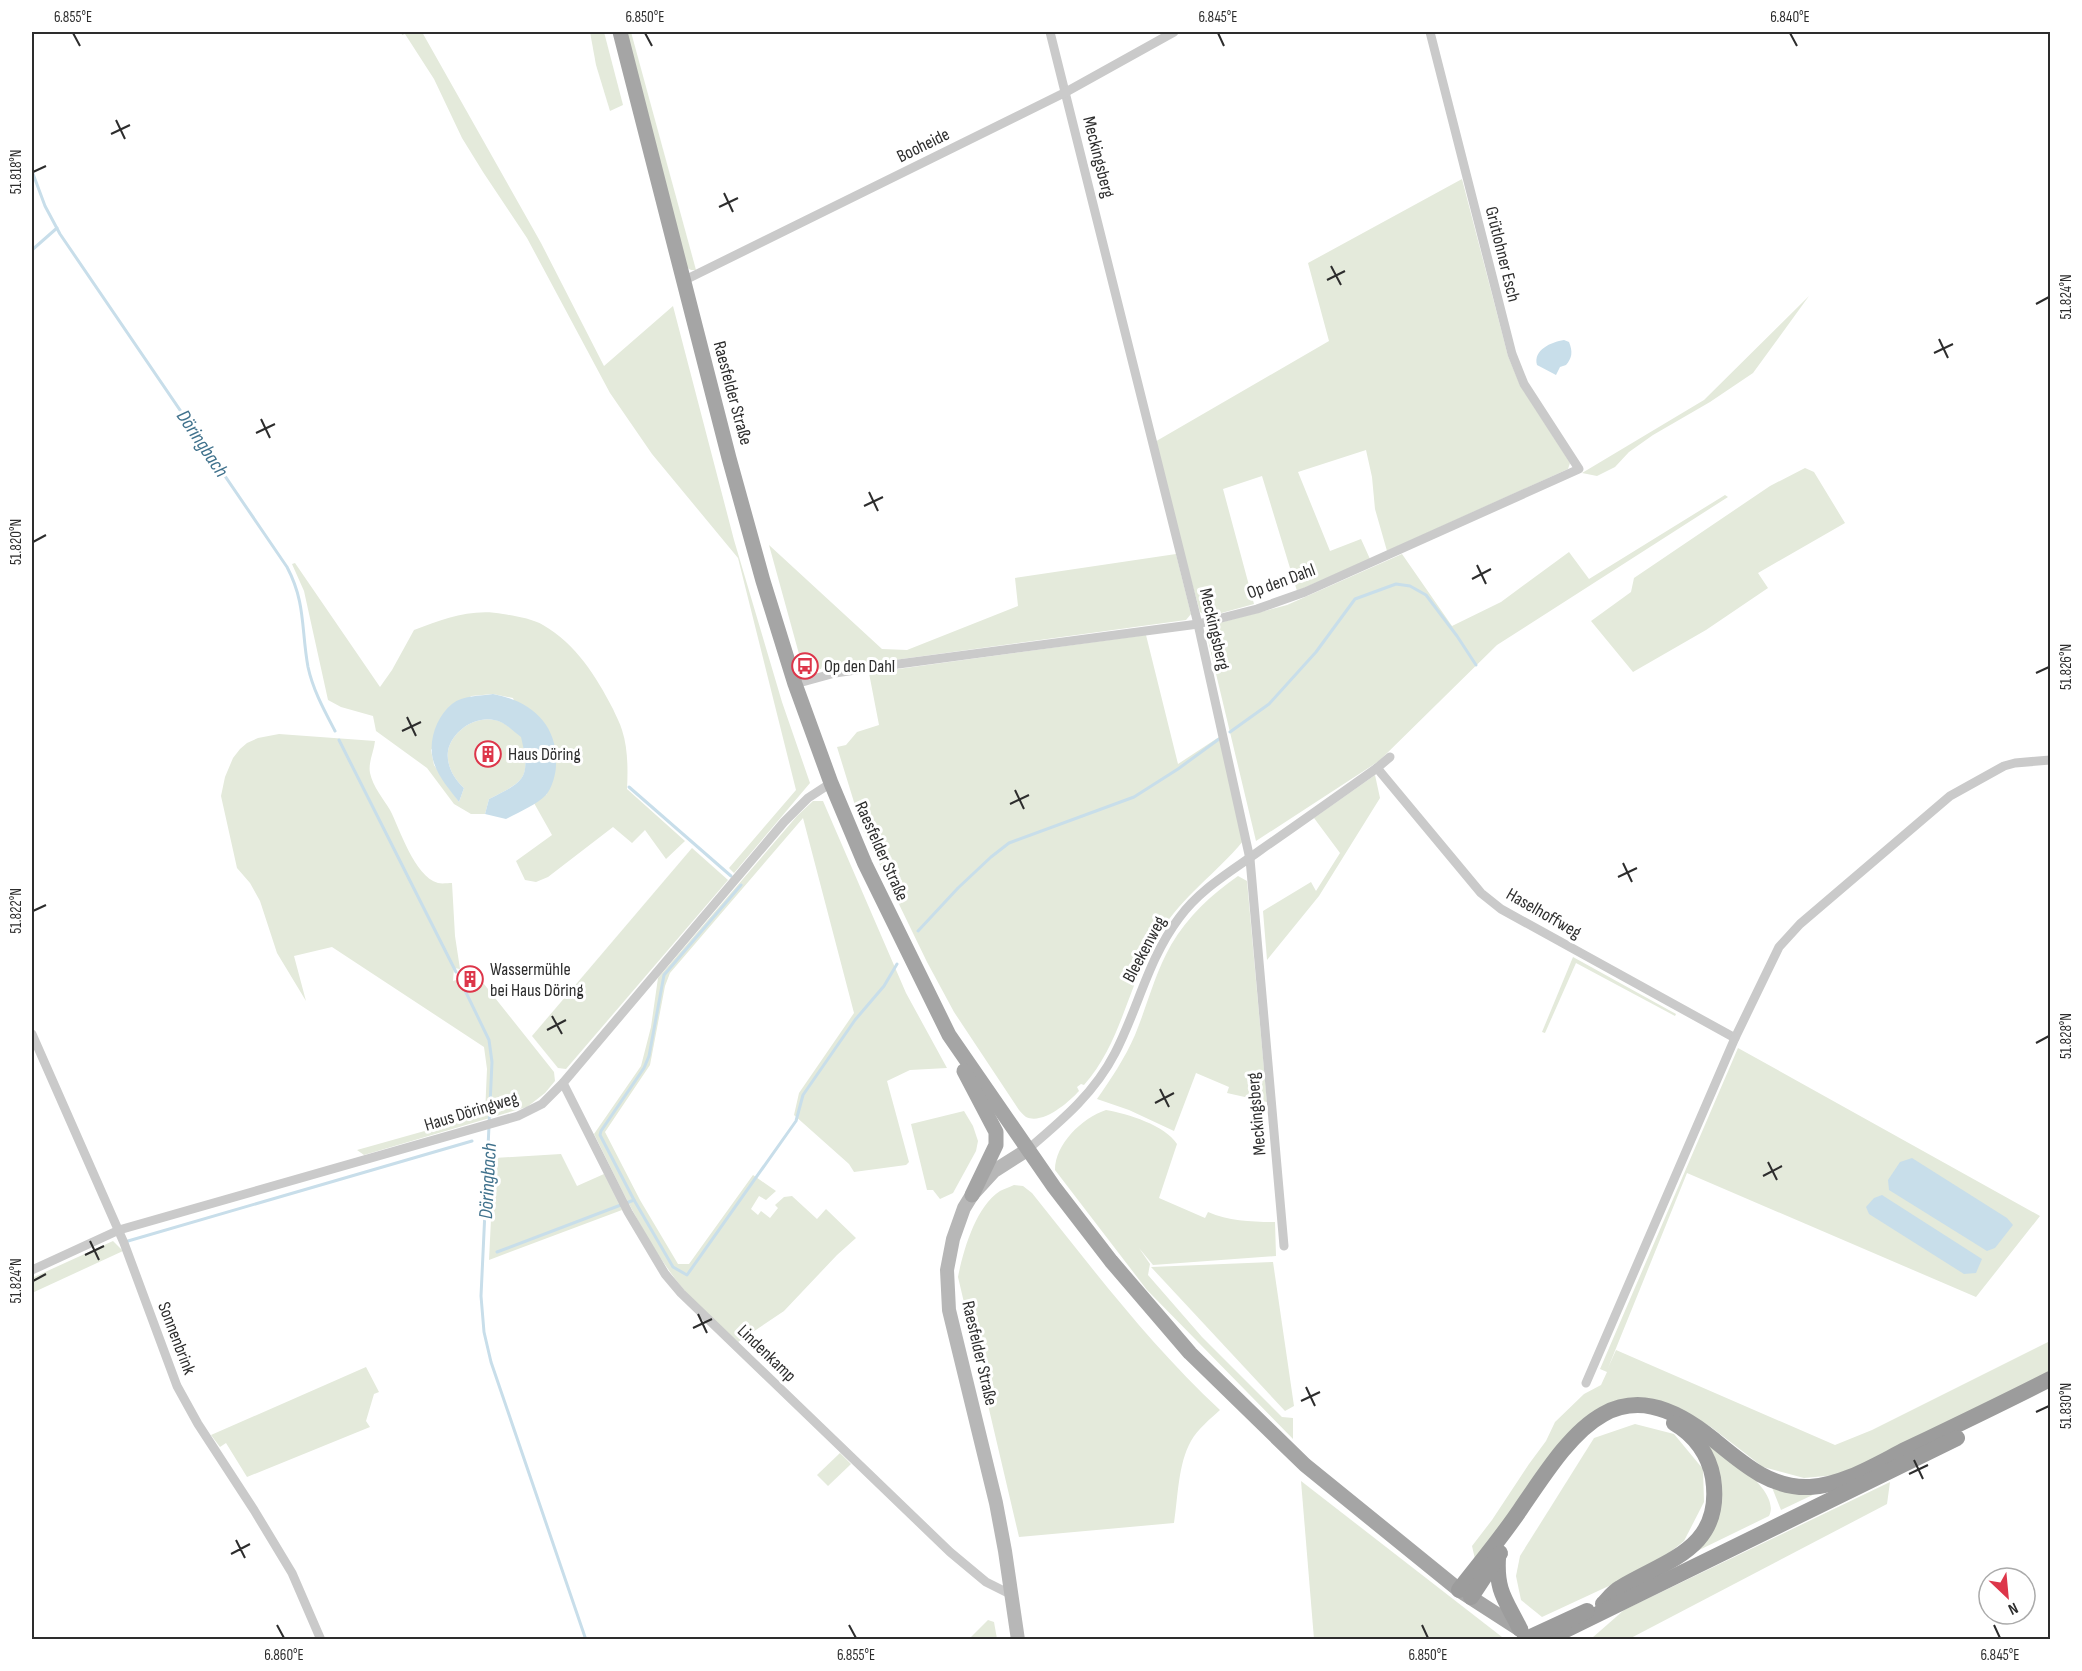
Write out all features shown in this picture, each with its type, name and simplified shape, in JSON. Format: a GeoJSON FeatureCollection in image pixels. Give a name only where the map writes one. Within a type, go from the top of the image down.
{"type":"FeatureCollection","features":[{"type":"Feature","properties":{"kind":"highway"},"geometry":{"type":"LineString","coordinates":[[1603,1604],[1862,1478],[2050,1379]]}},
{"type":"Feature","properties":{"kind":"highway"},"geometry":{"type":"LineString","coordinates":[[1498,1556],[1497,1576],[1500,1590],[1532,1638],[1589,1615],[2050,1390]]}},
{"type":"Feature","properties":{"kind":"highway"},"geometry":{"type":"LineString","coordinates":[[1465,1593],[1565,1446],[1588,1423],[1615,1410],[1630,1406],[1648,1406],[1672,1412],[1691,1423],[1757,1473],[1790,1485],[1809,1487],[1841,1480],[2006,1402]]}},
{"type":"Feature","properties":{"kind":"highway"},"geometry":{"type":"LineString","coordinates":[[1465,1593],[1498,1556],[1563,1458],[1590,1430],[1607,1420],[1632,1414],[1647,1414],[1669,1421],[1685,1430],[1701,1447],[1711,1466],[1714,1497],[1706,1527],[1698,1541],[1683,1554],[1617,1589],[1589,1615]]}},
{"type":"Feature","properties":{"kind":"main road","name":"Raesfelder Straße"},"geometry":{"type":"LineString","coordinates":[[620,32],[760,570],[795,684],[831,783],[865,864],[949,1035],[1027,1150],[994,1171],[972,1195],[964,1208],[953,1239],[946,1289],[952,1328],[996,1503],[1018,1640]]}},
{"type":"Feature","properties":{"kind":"main road"},"geometry":{"type":"LineString","coordinates":[[949,1035],[969,1081],[996,1132],[996,1145],[972,1195]]}},
{"type":"Feature","properties":{"kind":"main road"},"geometry":{"type":"LineString","coordinates":[[1027,1150],[1118,1269],[1225,1389],[1305,1465],[1465,1593],[1532,1638]]}},
{"type":"Feature","properties":{"kind":"street","name":"Meckingsberg"},"geometry":{"type":"LineString","coordinates":[[1050,32],[1198,624],[1250,859],[1284,1246]]}},
{"type":"Feature","properties":{"kind":"street","name":"Booheide"},"geometry":{"type":"LineString","coordinates":[[684,281],[1066,92],[1174,32]]}},
{"type":"Feature","properties":{"kind":"street","name":"Grütlohner Esch"},"geometry":{"type":"LineString","coordinates":[[1430,32],[1512,354],[1524,384],[1579,469]]}},
{"type":"Feature","properties":{"kind":"street","name":"Op den Dahl"},"geometry":{"type":"LineString","coordinates":[[795,684],[866,669],[1198,624],[1294,597],[1579,469]]}},
{"type":"Feature","properties":{"kind":"street","name":"Bleekenweg"},"geometry":{"type":"LineString","coordinates":[[1027,1150],[1066,1118],[1099,1080],[1115,1054],[1153,961],[1179,918],[1205,890],[1390,757]]}},
{"type":"Feature","properties":{"kind":"street"},"geometry":{"type":"LineString","coordinates":[[1586,1383],[1735,1038],[1779,947],[1800,924],[1950,796],[2004,766],[2016,762],[2050,760]]}},
{"type":"Feature","properties":{"kind":"street","name":"Haselhoffweg"},"geometry":{"type":"LineString","coordinates":[[1377,768],[1481,893],[1501,909],[1735,1038]]}},
{"type":"Feature","properties":{"kind":"street","name":"Haus Döringweg"},"geometry":{"type":"LineString","coordinates":[[32,1270],[119,1230],[518,1116],[536,1107],[563,1083],[784,822],[808,798],[831,783]]}},
{"type":"Feature","properties":{"kind":"street","name":"Sonnenbrink"},"geometry":{"type":"LineString","coordinates":[[32,1034],[119,1230],[177,1386],[198,1424],[292,1573],[321,1640]]}},
{"type":"Feature","properties":{"kind":"street","name":"Lindenkamp"},"geometry":{"type":"LineString","coordinates":[[563,1083],[628,1212],[665,1274],[681,1293],[950,1552],[986,1582],[1012,1595]]}},
{"type":"Feature","properties":{"kind":"green space"},"geometry":{"type":"Polygon","coordinates":[[[401,32],[422,32],[541,243],[604,366],[673,306],[734,540],[782,702],[810,783],[734,873],[729,868],[796,790],[738,558],[652,454],[610,393],[527,238],[462,138],[434,79],[405,34],[402,35],[401,32]]]}},
{"type":"Feature","properties":{"kind":"green space"},"geometry":{"type":"Polygon","coordinates":[[[590,32],[604,32],[623,105],[610,111],[596,65],[590,32]]]}},
{"type":"Feature","properties":{"kind":"green space"},"geometry":{"type":"Polygon","coordinates":[[[625,32],[631,32],[696,270],[686,267],[625,32]]]}},
{"type":"Feature","properties":{"kind":"green space"},"geometry":{"type":"Polygon","coordinates":[[[1462,179],[1508,356],[1520,385],[1570,463],[1568,469],[1387,551],[1375,509],[1372,477],[1366,450],[1298,472],[1330,551],[1361,539],[1370,559],[1297,591],[1262,476],[1223,489],[1254,604],[1207,617],[1200,612],[1153,443],[1329,341],[1308,263],[1462,179]]]}},
{"type":"Feature","properties":{"kind":"green space"},"geometry":{"type":"Polygon","coordinates":[[[1809,296],[1753,373],[1710,402],[1653,435],[1629,452],[1615,467],[1597,476],[1582,473],[1704,400],[1809,296]]]}},
{"type":"Feature","properties":{"kind":"green space"},"geometry":{"type":"Polygon","coordinates":[[[1805,468],[1814,472],[1845,523],[1758,573],[1768,588],[1706,630],[1633,672],[1591,621],[1631,592],[1634,578],[1770,486],[1805,468]]]}},
{"type":"Feature","properties":{"kind":"green space"},"geometry":{"type":"Polygon","coordinates":[[[1725,495],[1728,497],[1497,645],[1379,761],[1256,841],[1206,632],[1211,625],[1287,605],[1402,554],[1452,626],[1501,602],[1569,552],[1589,579],[1725,495]]]}},
{"type":"Feature","properties":{"kind":"green space"},"geometry":{"type":"Polygon","coordinates":[[[769,545],[882,649],[907,650],[1018,606],[1015,578],[1176,554],[1191,614],[1186,620],[836,668],[829,665],[822,666],[821,669],[804,665],[799,654],[769,545]]]}},
{"type":"Feature","properties":{"kind":"green space"},"geometry":{"type":"Polygon","coordinates":[[[295,563],[380,687],[414,630],[447,619],[480,612],[503,614],[534,621],[555,633],[584,662],[613,709],[624,737],[627,789],[685,841],[666,859],[645,830],[632,843],[613,827],[548,877],[536,882],[525,880],[516,861],[552,835],[534,803],[547,794],[513,698],[493,694],[471,696],[431,750],[434,765],[459,802],[464,788],[451,771],[448,751],[459,731],[479,720],[487,719],[505,724],[522,737],[525,771],[522,777],[511,787],[489,799],[485,814],[471,814],[454,804],[427,768],[376,731],[373,716],[341,707],[328,700],[304,591],[292,564],[295,563]]]}},
{"type":"Feature","properties":{"kind":"green space"},"geometry":{"type":"Polygon","coordinates":[[[1146,635],[1178,764],[1219,737],[1243,841],[1178,908],[1160,933],[1138,977],[1114,1037],[1093,1074],[1084,1085],[1077,1087],[1079,1091],[1069,1101],[1048,1115],[1033,1119],[1026,1117],[1019,1110],[954,1012],[927,962],[862,828],[837,747],[846,745],[857,732],[879,725],[869,673],[1146,635]]]}},
{"type":"Feature","properties":{"kind":"green space"},"geometry":{"type":"Polygon","coordinates":[[[279,734],[375,741],[370,765],[371,778],[390,810],[409,851],[429,879],[438,883],[452,883],[455,936],[460,969],[454,968],[453,981],[463,978],[469,986],[480,979],[554,1072],[555,1081],[545,1093],[527,1107],[364,1155],[357,1150],[485,1114],[487,1069],[484,1047],[332,947],[294,956],[306,1001],[277,953],[260,901],[250,883],[237,868],[221,796],[225,777],[233,758],[240,749],[258,738],[279,734]]]}},
{"type":"Feature","properties":{"kind":"green space"},"geometry":{"type":"Polygon","coordinates":[[[1375,775],[1380,798],[1319,896],[1267,960],[1263,911],[1311,882],[1316,891],[1340,853],[1314,818],[1375,775]]]}},
{"type":"Feature","properties":{"kind":"green space"},"geometry":{"type":"Polygon","coordinates":[[[813,801],[823,801],[906,993],[947,1068],[910,1070],[887,1081],[909,1162],[906,1165],[854,1172],[849,1164],[794,1115],[799,1093],[854,1013],[803,818],[670,973],[665,986],[650,1065],[605,1132],[640,1200],[678,1264],[689,1264],[753,1175],[776,1191],[766,1200],[759,1196],[751,1209],[758,1215],[761,1211],[770,1218],[778,1208],[775,1205],[784,1197],[792,1196],[817,1219],[826,1209],[856,1238],[784,1311],[738,1342],[685,1291],[658,1255],[594,1134],[641,1066],[651,1027],[658,978],[797,816],[813,801]]]}},
{"type":"Feature","properties":{"kind":"green space"},"geometry":{"type":"Polygon","coordinates":[[[692,848],[728,880],[566,1069],[558,1068],[532,1036],[692,848]]]}},
{"type":"Feature","properties":{"kind":"green space"},"geometry":{"type":"Polygon","coordinates":[[[1238,876],[1247,881],[1267,1102],[1227,1093],[1229,1087],[1196,1073],[1174,1131],[1129,1110],[1097,1099],[1131,1044],[1160,967],[1171,945],[1201,907],[1238,876]]]}},
{"type":"Feature","properties":{"kind":"green space"},"geometry":{"type":"Polygon","coordinates":[[[1573,957],[1676,1014],[1675,1016],[1576,963],[1545,1033],[1542,1032],[1573,957]]]}},
{"type":"Feature","properties":{"kind":"green space"},"geometry":{"type":"Polygon","coordinates":[[[1738,1048],[2040,1216],[1976,1297],[1687,1173],[1608,1368],[1616,1350],[1835,1445],[1872,1430],[2050,1341],[2050,1371],[1847,1474],[1804,1478],[1763,1467],[1711,1427],[1684,1412],[1605,1407],[1475,1559],[1472,1546],[1546,1441],[1555,1422],[1584,1394],[1601,1385],[1607,1372],[1600,1369],[1738,1048]]]}},
{"type":"Feature","properties":{"kind":"green space"},"geometry":{"type":"Polygon","coordinates":[[[1106,1110],[1125,1114],[1155,1126],[1164,1131],[1177,1144],[1159,1198],[1205,1218],[1208,1212],[1241,1220],[1275,1222],[1276,1256],[1153,1265],[1139,1248],[1150,1264],[1148,1275],[1202,1337],[1282,1417],[1293,1418],[1293,1439],[1147,1290],[1055,1170],[1060,1151],[1072,1133],[1088,1119],[1106,1110]]]}},
{"type":"Feature","properties":{"kind":"green space"},"geometry":{"type":"Polygon","coordinates":[[[964,1111],[973,1126],[978,1141],[976,1151],[953,1193],[940,1199],[933,1190],[927,1190],[911,1124],[964,1111]]]}},
{"type":"Feature","properties":{"kind":"green space"},"geometry":{"type":"Polygon","coordinates":[[[561,1154],[577,1186],[604,1174],[622,1210],[489,1260],[494,1158],[561,1154]]]}},
{"type":"Feature","properties":{"kind":"green space"},"geometry":{"type":"Polygon","coordinates":[[[1014,1185],[1023,1186],[1032,1193],[1146,1333],[1220,1410],[1197,1432],[1187,1450],[1181,1470],[1174,1523],[1019,1537],[958,1277],[967,1242],[977,1218],[992,1198],[1000,1191],[1014,1185]]]}},
{"type":"Feature","properties":{"kind":"green space"},"geometry":{"type":"Polygon","coordinates":[[[113,1241],[123,1251],[32,1293],[32,1278],[113,1241]]]}},
{"type":"Feature","properties":{"kind":"green space"},"geometry":{"type":"Polygon","coordinates":[[[1273,1262],[1294,1406],[1285,1411],[1151,1267],[1273,1262]]]}},
{"type":"Feature","properties":{"kind":"green space"},"geometry":{"type":"Polygon","coordinates":[[[366,1367],[379,1392],[374,1394],[366,1421],[370,1427],[247,1477],[226,1443],[220,1447],[211,1435],[366,1367]]]}},
{"type":"Feature","properties":{"kind":"green space"},"geometry":{"type":"Polygon","coordinates":[[[1635,1424],[1674,1434],[1703,1469],[1704,1502],[1684,1541],[1654,1565],[1542,1617],[1521,1600],[1516,1576],[1520,1556],[1594,1438],[1635,1424]]]}},
{"type":"Feature","properties":{"kind":"green space"},"geometry":{"type":"Polygon","coordinates":[[[1697,1433],[1745,1470],[1766,1494],[1771,1505],[1769,1516],[1693,1553],[1715,1521],[1697,1433]]]}},
{"type":"Feature","properties":{"kind":"green space"},"geometry":{"type":"Polygon","coordinates":[[[840,1453],[851,1464],[828,1486],[817,1475],[840,1453]]]}},
{"type":"Feature","properties":{"kind":"green space"},"geometry":{"type":"Polygon","coordinates":[[[1301,1481],[1502,1637],[1497,1640],[1314,1639],[1301,1481]]]}},
{"type":"Feature","properties":{"kind":"green space"},"geometry":{"type":"Polygon","coordinates":[[[1890,1482],[1887,1504],[1629,1639],[1592,1638],[1624,1610],[1890,1482]]]}},
{"type":"Feature","properties":{"kind":"green space"},"geometry":{"type":"Polygon","coordinates":[[[1771,1485],[1821,1491],[1781,1510],[1771,1485]]]}},
{"type":"Feature","properties":{"kind":"green space"},"geometry":{"type":"Polygon","coordinates":[[[988,1620],[994,1622],[997,1639],[969,1639],[988,1620]]]}},
{"type":"Feature","properties":{"kind":"water"},"geometry":{"type":"Polygon","coordinates":[[[1564,340],[1569,342],[1571,357],[1566,365],[1560,367],[1556,375],[1537,365],[1536,360],[1540,351],[1564,340]]]}},
{"type":"Feature","properties":{"kind":"water"},"geometry":{"type":"Polygon","coordinates":[[[493,694],[519,702],[540,717],[547,726],[555,750],[555,772],[552,785],[546,795],[506,819],[485,814],[489,799],[511,788],[522,777],[525,762],[521,737],[505,724],[487,719],[465,726],[459,731],[450,744],[448,761],[457,780],[464,788],[459,802],[439,774],[432,755],[434,731],[446,709],[461,699],[493,694]]]}},
{"type":"Feature","properties":{"kind":"water"},"geometry":{"type":"Polygon","coordinates":[[[1912,1158],[2007,1218],[2013,1225],[1995,1248],[1987,1251],[1889,1190],[1888,1180],[1900,1162],[1912,1158]]]}},
{"type":"Feature","properties":{"kind":"water"},"geometry":{"type":"Polygon","coordinates":[[[1882,1195],[1982,1259],[1976,1273],[1964,1274],[1869,1214],[1866,1207],[1874,1198],[1882,1195]]]}},
{"type":"Feature","properties":{"kind":"waterway","name":"Döringbach"},"geometry":{"type":"LineString","coordinates":[[32,171],[45,206],[60,234],[287,567],[300,604],[310,675],[319,700],[335,731]]}},
{"type":"Feature","properties":{"kind":"waterway"},"geometry":{"type":"LineString","coordinates":[[32,250],[57,228]]}},
{"type":"Feature","properties":{"kind":"waterway"},"geometry":{"type":"LineString","coordinates":[[1230,732],[1269,704],[1316,652],[1355,599],[1396,584],[1410,586],[1426,595],[1476,665]]}},
{"type":"Feature","properties":{"kind":"waterway"},"geometry":{"type":"LineString","coordinates":[[918,931],[958,888],[1009,843],[1134,797],[1219,739]]}},
{"type":"Feature","properties":{"kind":"waterway","name":"Döringbach"},"geometry":{"type":"LineString","coordinates":[[339,740],[456,972]]}},
{"type":"Feature","properties":{"kind":"waterway"},"geometry":{"type":"LineString","coordinates":[[629,787],[731,876]]}},
{"type":"Feature","properties":{"kind":"waterway"},"geometry":{"type":"LineString","coordinates":[[497,1252],[634,1200],[600,1135],[601,1131],[644,1068],[649,1056],[664,975],[741,885]]}},
{"type":"Feature","properties":{"kind":"waterway"},"geometry":{"type":"LineString","coordinates":[[634,1200],[673,1267],[687,1275],[796,1121],[803,1095],[855,1020],[884,986],[897,964]]}},
{"type":"Feature","properties":{"kind":"waterway","name":"Döringbach"},"geometry":{"type":"LineString","coordinates":[[459,978],[489,1040],[492,1062],[481,1296],[484,1332],[491,1362],[586,1640]]}},
{"type":"Feature","properties":{"kind":"waterway"},"geometry":{"type":"LineString","coordinates":[[128,1241],[472,1141]]}},
{"type":"Feature","properties":{"kind":"place","name":"Op den Dahl"},"geometry":{"type":"Point","coordinates":[805,666]}},
{"type":"Feature","properties":{"kind":"place","name":"Haus Döring"},"geometry":{"type":"Point","coordinates":[488,754]}},
{"type":"Feature","properties":{"kind":"place","name":"Wassermühle bei Haus Döring"},"geometry":{"type":"Point","coordinates":[470,979]}}]}
